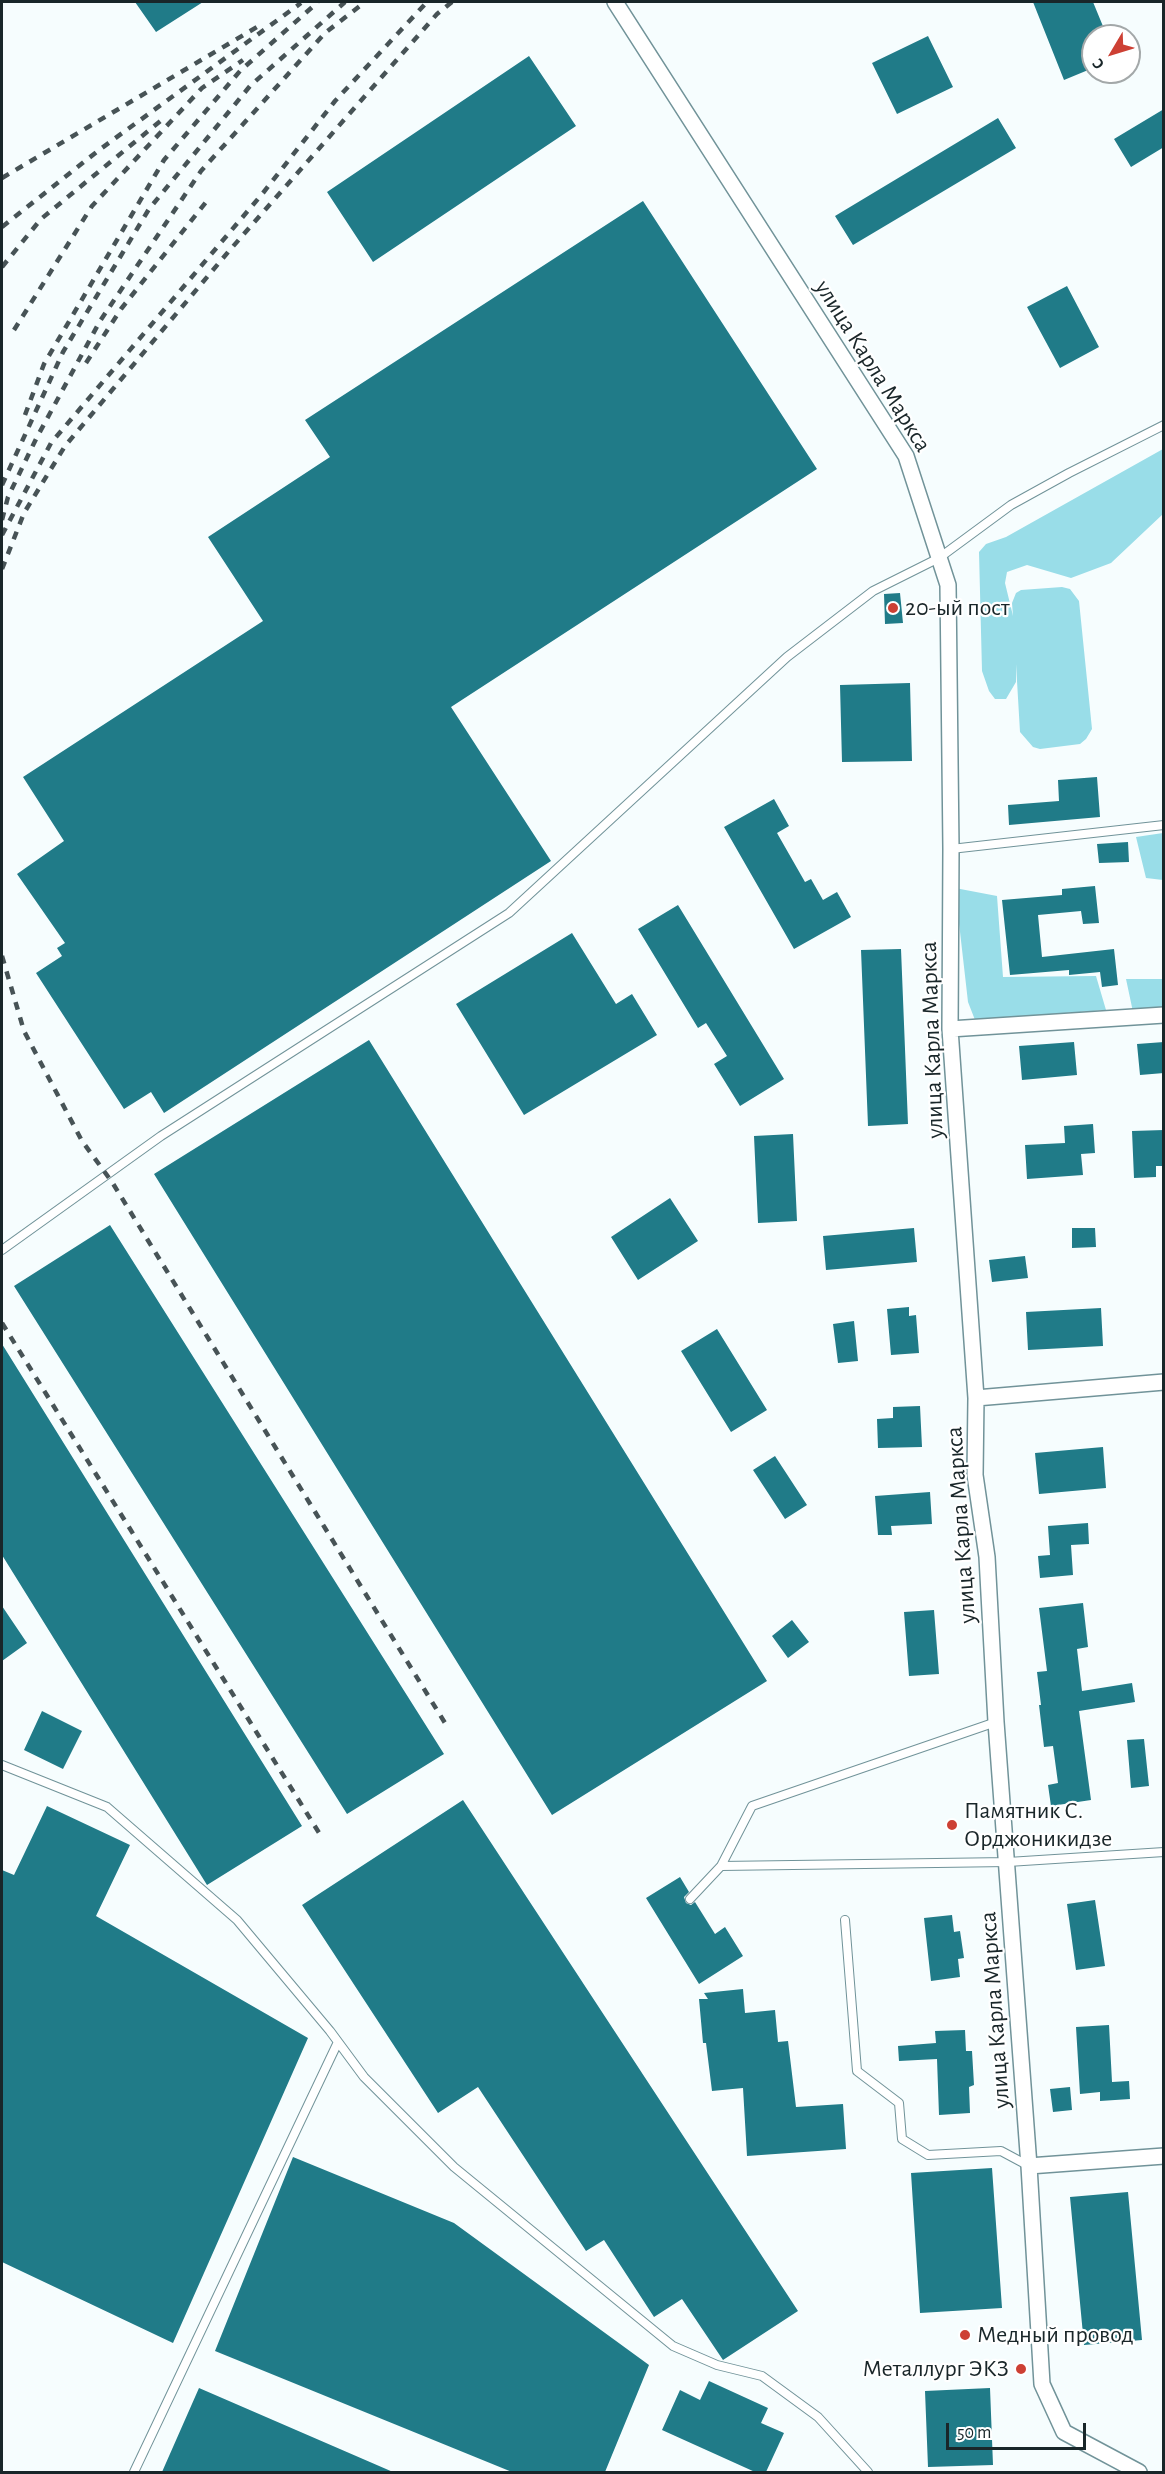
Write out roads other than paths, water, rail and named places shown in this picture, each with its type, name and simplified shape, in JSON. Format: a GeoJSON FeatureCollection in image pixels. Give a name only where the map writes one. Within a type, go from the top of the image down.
{"type":"FeatureCollection","features":[{"type":"Feature","properties":{"kind":"street","name":"улица Карла Маркса"},"geometry":{"type":"LineString","coordinates":[[615,2],[906,456],[948,585],[951,849],[950,1029],[976,1398],[975,1475],[987,1557],[996,1722],[1008,1862],[1042,2384],[1064,2432],[1139,2472]]}},
{"type":"Feature","properties":{"kind":"street"},"geometry":{"type":"LineString","coordinates":[[950,1029],[1164,1015]]}},
{"type":"Feature","properties":{"kind":"street"},"geometry":{"type":"LineString","coordinates":[[976,1398],[1164,1382]]}},
{"type":"Feature","properties":{"kind":"street"},"geometry":{"type":"LineString","coordinates":[[1029,2166],[1164,2156]]}},
{"type":"Feature","properties":{"kind":"lane"},"geometry":{"type":"LineString","coordinates":[[2,1250],[161,1136],[509,913],[787,657],[873,591],[939,558],[1011,505],[1164,425]]}},
{"type":"Feature","properties":{"kind":"lane"},"geometry":{"type":"LineString","coordinates":[[951,849],[1164,825]]}},
{"type":"Feature","properties":{"kind":"lane"},"geometry":{"type":"LineString","coordinates":[[690,1899],[721,1866],[752,1806],[996,1722]]}},
{"type":"Feature","properties":{"kind":"lane"},"geometry":{"type":"LineString","coordinates":[[2,1765],[107,1807],[237,1920],[364,2077],[454,2167],[673,2346],[717,2365],[762,2376],[818,2417],[868,2472]]}},
{"type":"Feature","properties":{"kind":"lane"},"geometry":{"type":"LineString","coordinates":[[721,1866],[1008,1862],[1164,1852]]}},
{"type":"Feature","properties":{"kind":"lane"},"geometry":{"type":"LineString","coordinates":[[845,1920],[857,2071],[899,2103],[902,2139],[927,2155],[1001,2151],[1029,2166]]}},
{"type":"Feature","properties":{"kind":"lane"},"geometry":{"type":"LineString","coordinates":[[134,2472],[338,2042]]}},
{"type":"Feature","properties":{"kind":"railway"},"geometry":{"type":"LineString","coordinates":[[25,415],[44,364],[164,160],[240,71],[318,2]]}},
{"type":"Feature","properties":{"kind":"railway"},"geometry":{"type":"LineString","coordinates":[[2,485],[63,352],[149,209],[250,86],[345,2]]}},
{"type":"Feature","properties":{"kind":"railway"},"geometry":{"type":"LineString","coordinates":[[2,520],[8,497],[36,439],[100,321],[201,171],[325,33],[365,2]]}},
{"type":"Feature","properties":{"kind":"railway"},"geometry":{"type":"LineString","coordinates":[[2,535],[51,443],[263,193],[335,101],[427,2]]}},
{"type":"Feature","properties":{"kind":"railway"},"geometry":{"type":"LineString","coordinates":[[2,569],[24,513],[65,446],[229,251],[437,14],[452,2]]}},
{"type":"Feature","properties":{"kind":"railway"},"geometry":{"type":"LineString","coordinates":[[2,227],[99,150],[301,3]]}},
{"type":"Feature","properties":{"kind":"railway"},"geometry":{"type":"LineString","coordinates":[[2,178],[257,27]]}},
{"type":"Feature","properties":{"kind":"railway"},"geometry":{"type":"LineString","coordinates":[[14,330],[92,206],[202,88],[243,60]]}},
{"type":"Feature","properties":{"kind":"railway"},"geometry":{"type":"LineString","coordinates":[[2,267],[41,219],[164,118]]}},
{"type":"Feature","properties":{"kind":"railway"},"geometry":{"type":"LineString","coordinates":[[86,363],[121,309],[210,197]]}},
{"type":"Feature","properties":{"kind":"railway"},"geometry":{"type":"LineString","coordinates":[[2,956],[24,1031],[82,1141],[112,1182],[445,1723]]}},
{"type":"Feature","properties":{"kind":"railway"},"geometry":{"type":"LineString","coordinates":[[2,1323],[321,1836]]}},
{"type":"Feature","properties":{"kind":"place","name":"20-ый пост"},"geometry":{"type":"Point","coordinates":[893,608]}},
{"type":"Feature","properties":{"kind":"place","name":"Памятник С. Орджоникидзе"},"geometry":{"type":"Point","coordinates":[952,1825]}},
{"type":"Feature","properties":{"kind":"place","name":"Медный провод"},"geometry":{"type":"Point","coordinates":[965,2335]}},
{"type":"Feature","properties":{"kind":"place","name":"Металлург ЭКЗ"},"geometry":{"type":"Point","coordinates":[1021,2369]}}]}
